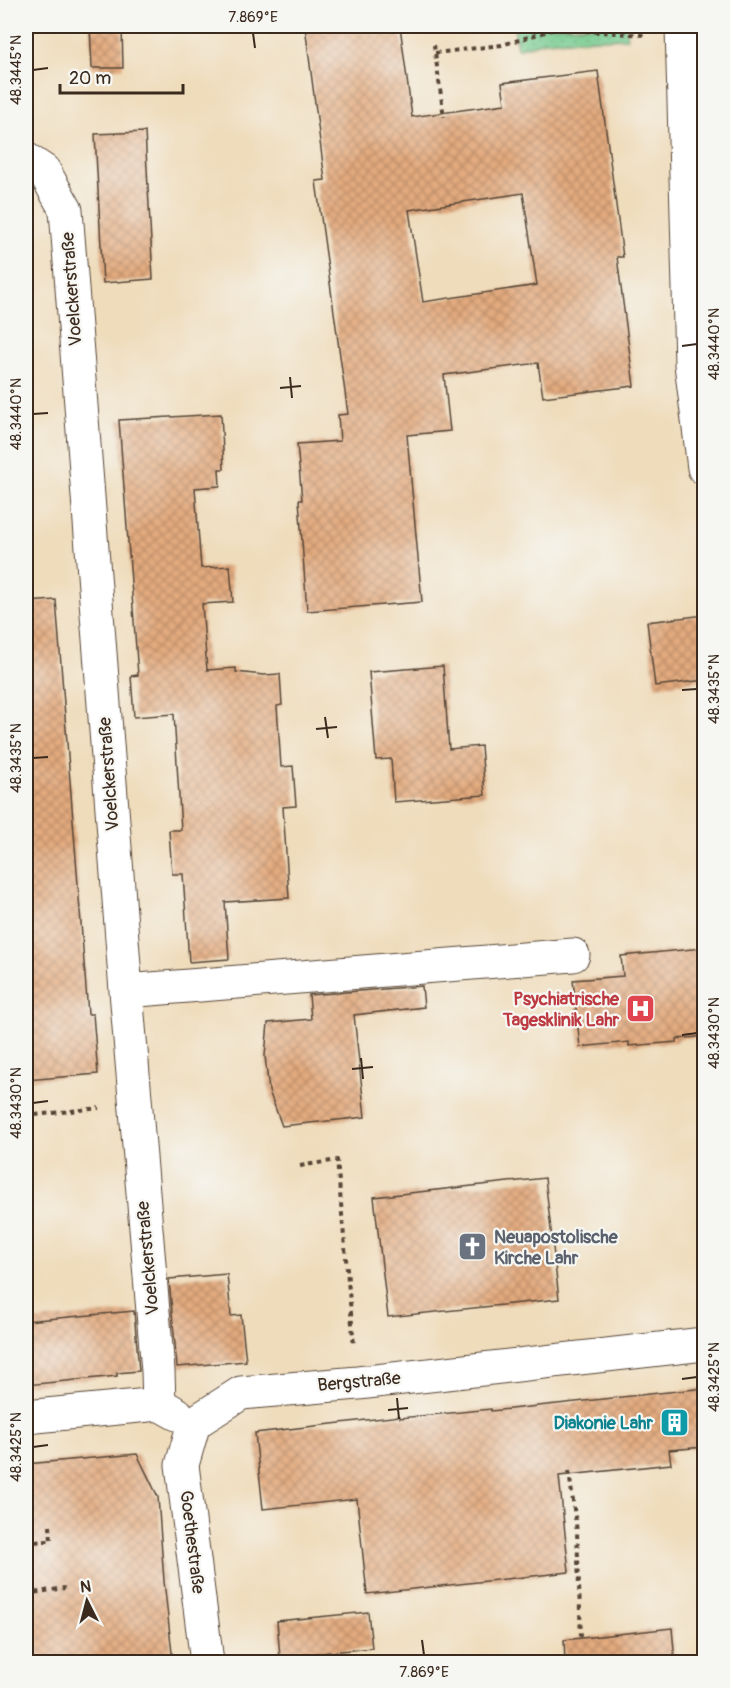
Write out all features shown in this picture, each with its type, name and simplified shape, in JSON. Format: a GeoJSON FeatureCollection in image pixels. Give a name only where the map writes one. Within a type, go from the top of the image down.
{"type":"FeatureCollection","features":[{"type":"Feature","properties":{"kind":"street"},"geometry":{"type":"LineString","coordinates":[[682,26],[691,364],[705,468]]}},
{"type":"Feature","properties":{"kind":"street","name":"Voelckerstraße"},"geometry":{"type":"LineString","coordinates":[[26,159],[44,171],[66,210],[159,1404]]}},
{"type":"Feature","properties":{"kind":"street"},"geometry":{"type":"LineString","coordinates":[[126,991],[573,955]]}},
{"type":"Feature","properties":{"kind":"street","name":"Bergstraße"},"geometry":{"type":"LineString","coordinates":[[194,1423],[241,1393],[705,1344]]}},
{"type":"Feature","properties":{"kind":"street"},"geometry":{"type":"LineString","coordinates":[[26,1417],[159,1404],[194,1423]]}},
{"type":"Feature","properties":{"kind":"street","name":"Goethestraße"},"geometry":{"type":"LineString","coordinates":[[194,1423],[182,1465],[207,1662]]}},
{"type":"Feature","properties":{"kind":"path"},"geometry":{"type":"LineString","coordinates":[[435,53],[502,45],[555,29],[644,35]]}},
{"type":"Feature","properties":{"kind":"path"},"geometry":{"type":"LineString","coordinates":[[434,45],[444,117]]}},
{"type":"Feature","properties":{"kind":"path"},"geometry":{"type":"LineString","coordinates":[[26,1116],[135,1104]]}},
{"type":"Feature","properties":{"kind":"path"},"geometry":{"type":"LineString","coordinates":[[300,1166],[337,1160],[354,1339]]}},
{"type":"Feature","properties":{"kind":"path"},"geometry":{"type":"LineString","coordinates":[[569,1471],[577,1532],[581,1638]]}},
{"type":"Feature","properties":{"kind":"path"},"geometry":{"type":"LineString","coordinates":[[26,1542],[51,1541],[50,1527]]}},
{"type":"Feature","properties":{"kind":"path"},"geometry":{"type":"LineString","coordinates":[[26,1594],[65,1588]]}},
{"type":"Feature","properties":{"kind":"green space"},"geometry":{"type":"Polygon","coordinates":[[[514,26],[626,26],[627,38],[545,41],[517,49],[514,26]]]}},
{"type":"Feature","properties":{"kind":"building"},"geometry":{"type":"Polygon","coordinates":[[[305,26],[400,26],[412,117],[505,104],[502,83],[598,71],[623,257],[617,257],[634,386],[543,397],[538,363],[444,375],[450,431],[407,435],[422,602],[307,611],[297,444],[340,441],[338,415],[348,414],[316,181],[325,180],[305,26]],[[523,193],[409,210],[423,302],[537,285],[523,193]]]}},
{"type":"Feature","properties":{"kind":"building"},"geometry":{"type":"Polygon","coordinates":[[[90,27],[122,27],[123,68],[92,68],[90,27]]]}},
{"type":"Feature","properties":{"kind":"building"},"geometry":{"type":"Polygon","coordinates":[[[145,132],[153,279],[103,283],[95,134],[145,132]]]}},
{"type":"Feature","properties":{"kind":"building"},"geometry":{"type":"Polygon","coordinates":[[[221,414],[224,469],[219,469],[220,486],[195,488],[201,568],[230,566],[233,602],[202,604],[207,670],[236,668],[236,672],[280,674],[282,705],[277,706],[281,767],[293,766],[296,806],[283,807],[289,898],[225,902],[229,959],[189,962],[183,874],[172,874],[169,830],[181,830],[174,714],[134,717],[131,676],[138,675],[119,420],[221,414]]]}},
{"type":"Feature","properties":{"kind":"building"},"geometry":{"type":"Polygon","coordinates":[[[56,600],[88,1014],[93,1014],[98,1074],[26,1080],[26,602],[56,600]]]}},
{"type":"Feature","properties":{"kind":"building"},"geometry":{"type":"Polygon","coordinates":[[[705,615],[705,680],[655,686],[647,622],[705,615]]]}},
{"type":"Feature","properties":{"kind":"building"},"geometry":{"type":"Polygon","coordinates":[[[443,666],[449,749],[481,746],[485,795],[394,802],[391,759],[376,760],[369,672],[443,666]]]}},
{"type":"Feature","properties":{"kind":"building","name":"Psychiatrische Tagesklinik Lahr"},"geometry":{"type":"Polygon","coordinates":[[[703,948],[705,1036],[677,1039],[677,1042],[629,1046],[629,1042],[580,1047],[573,980],[623,976],[621,956],[703,948]]]}},
{"type":"Feature","properties":{"kind":"building"},"geometry":{"type":"Polygon","coordinates":[[[422,986],[424,1007],[354,1015],[365,1117],[282,1126],[269,1091],[265,1056],[268,1023],[311,1019],[309,995],[422,986]]]}},
{"type":"Feature","properties":{"kind":"building","name":"Neuapostolische Kirche Lahr"},"geometry":{"type":"Polygon","coordinates":[[[545,1178],[559,1299],[388,1317],[374,1197],[545,1178]]]}},
{"type":"Feature","properties":{"kind":"building"},"geometry":{"type":"Polygon","coordinates":[[[227,1274],[231,1316],[241,1315],[246,1361],[177,1367],[169,1279],[227,1274]]]}},
{"type":"Feature","properties":{"kind":"building"},"geometry":{"type":"Polygon","coordinates":[[[134,1311],[139,1371],[117,1373],[117,1376],[26,1385],[26,1321],[134,1311]]]}},
{"type":"Feature","properties":{"kind":"building"},"geometry":{"type":"Polygon","coordinates":[[[705,1388],[705,1447],[669,1450],[671,1464],[559,1476],[569,1572],[367,1594],[357,1499],[263,1509],[255,1433],[400,1416],[400,1418],[491,1409],[491,1411],[705,1388]]]}},
{"type":"Feature","properties":{"kind":"building"},"geometry":{"type":"Polygon","coordinates":[[[137,1454],[158,1497],[173,1662],[26,1662],[26,1464],[137,1454]]]}},
{"type":"Feature","properties":{"kind":"building"},"geometry":{"type":"Polygon","coordinates":[[[368,1612],[372,1648],[280,1657],[277,1621],[368,1612]]]}},
{"type":"Feature","properties":{"kind":"building"},"geometry":{"type":"Polygon","coordinates":[[[672,1628],[675,1662],[565,1662],[564,1640],[672,1628]]]}},
{"type":"Feature","properties":{"kind":"place","name":"Psychiatrische Tagesklinik Lahr"},"geometry":{"type":"Point","coordinates":[640,1009]}},
{"type":"Feature","properties":{"kind":"place","name":"Neuapostolische Kirche Lahr"},"geometry":{"type":"Point","coordinates":[473,1247]}},
{"type":"Feature","properties":{"kind":"place","name":"Diakonie Lahr"},"geometry":{"type":"Point","coordinates":[674,1423]}}]}
